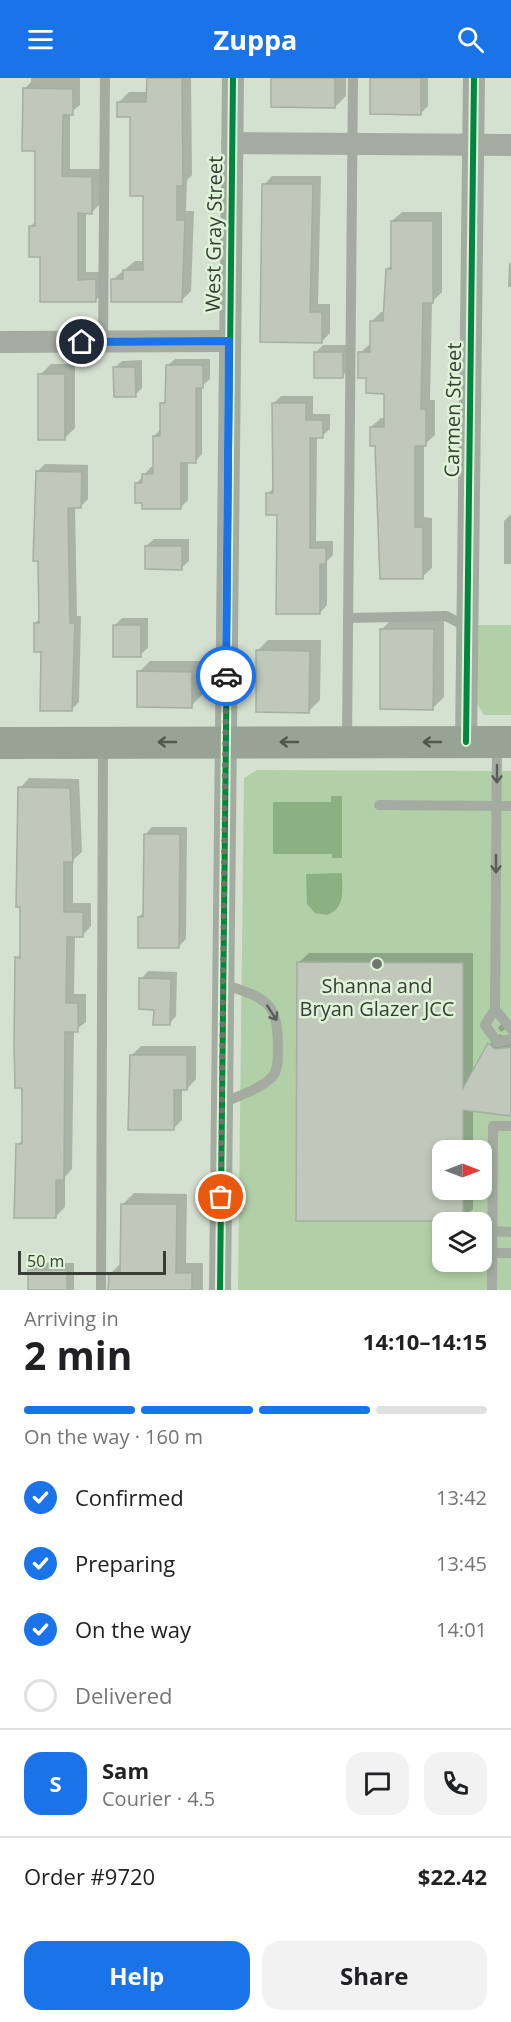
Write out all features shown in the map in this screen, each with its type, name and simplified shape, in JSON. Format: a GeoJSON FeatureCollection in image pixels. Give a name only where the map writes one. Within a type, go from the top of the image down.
{"type":"FeatureCollection","features":[{"type":"Feature","properties":{"kind":"main road"},"geometry":{"type":"LineString","coordinates":[[0,743],[504,742]]}},
{"type":"Feature","properties":{"kind":"street","name":"West Gray Street"},"geometry":{"type":"LineString","coordinates":[[220,1290],[233,78]]}},
{"type":"Feature","properties":{"kind":"street","name":"Carmen Street"},"geometry":{"type":"LineString","coordinates":[[466,742],[474,78]]}},
{"type":"Feature","properties":{"kind":"street"},"geometry":{"type":"LineString","coordinates":[[232,143],[511,145]]}},
{"type":"Feature","properties":{"kind":"street"},"geometry":{"type":"LineString","coordinates":[[0,342],[229,341]]}},
{"type":"Feature","properties":{"kind":"lane"},"geometry":{"type":"LineString","coordinates":[[103,342],[105,78]]}},
{"type":"Feature","properties":{"kind":"lane"},"geometry":{"type":"LineString","coordinates":[[347,742],[353,78]]}},
{"type":"Feature","properties":{"kind":"lane"},"geometry":{"type":"LineString","coordinates":[[348,618],[446,616],[467,627]]}},
{"type":"Feature","properties":{"kind":"lane"},"geometry":{"type":"LineString","coordinates":[[100,1290],[103,742]]}},
{"type":"Feature","properties":{"kind":"lane"},"geometry":{"type":"LineString","coordinates":[[504,742],[496,806],[495,1009],[485,1025],[497,1042],[511,1039]]}},
{"type":"Feature","properties":{"kind":"lane"},"geometry":{"type":"LineString","coordinates":[[379,805],[511,806]]}},
{"type":"Feature","properties":{"kind":"lane"},"geometry":{"type":"LineString","coordinates":[[222,1103],[255,1089],[273,1076],[278,1064],[278,1020],[270,1007],[253,994],[224,984]]}},
{"type":"Feature","properties":{"kind":"lane"},"geometry":{"type":"LineString","coordinates":[[495,1009],[511,1029]]}},
{"type":"Feature","properties":{"kind":"lane"},"geometry":{"type":"LineString","coordinates":[[511,1126],[493,1126],[492,1231],[511,1232]]}},
{"type":"Feature","properties":{"kind":"lane"},"geometry":{"type":"LineString","coordinates":[[492,1253],[511,1253]]}},
{"type":"Feature","properties":{"kind":"lane"},"geometry":{"type":"LineString","coordinates":[[492,1272],[492,1290]]}},
{"type":"Feature","properties":{"kind":"shaded area"},"geometry":{"type":"Polygon","coordinates":[[[476,625],[511,625],[511,715],[484,715],[477,704],[476,625]]]}},
{"type":"Feature","properties":{"kind":"shaded area","name":"Shanna and Bryan Glazer JCC"},"geometry":{"type":"Polygon","coordinates":[[[257,770],[511,771],[511,1290],[238,1290],[244,778],[257,770]]]}},
{"type":"Feature","properties":{"kind":"shaded area"},"geometry":{"type":"Polygon","coordinates":[[[331,796],[342,796],[342,858],[332,858],[332,854],[273,854],[273,802],[331,802],[331,796]]]}},
{"type":"Feature","properties":{"kind":"shaded area"},"geometry":{"type":"Polygon","coordinates":[[[342,873],[342,898],[337,908],[327,915],[315,913],[307,904],[306,874],[342,873]]]}},
{"type":"Feature","properties":{"kind":"building"},"geometry":{"type":"Polygon","coordinates":[[[147,78],[182,78],[183,186],[177,186],[177,220],[185,220],[182,302],[111,302],[111,279],[123,279],[123,270],[143,270],[143,196],[130,196],[130,117],[117,117],[117,102],[146,102],[147,78]]]}},
{"type":"Feature","properties":{"kind":"building"},"geometry":{"type":"Polygon","coordinates":[[[271,78],[335,78],[335,108],[271,107],[271,78]]]}},
{"type":"Feature","properties":{"kind":"building"},"geometry":{"type":"Polygon","coordinates":[[[370,78],[421,78],[421,115],[370,114],[370,78]]]}},
{"type":"Feature","properties":{"kind":"building"},"geometry":{"type":"Polygon","coordinates":[[[23,88],[73,89],[73,115],[63,115],[62,176],[92,177],[92,214],[78,213],[78,280],[96,279],[96,302],[40,302],[40,257],[29,257],[29,226],[35,226],[35,151],[22,151],[23,88]]]}},
{"type":"Feature","properties":{"kind":"building"},"geometry":{"type":"Polygon","coordinates":[[[262,184],[313,184],[310,312],[322,312],[322,343],[260,342],[262,184]]]}},
{"type":"Feature","properties":{"kind":"building"},"geometry":{"type":"Polygon","coordinates":[[[391,221],[433,221],[433,303],[423,303],[421,409],[426,409],[426,446],[415,446],[415,527],[423,527],[423,579],[380,579],[375,446],[370,446],[370,427],[384,427],[384,394],[366,393],[366,378],[358,378],[358,352],[370,352],[370,321],[383,321],[386,269],[391,269],[391,221]]]}},
{"type":"Feature","properties":{"kind":"building"},"geometry":{"type":"Polygon","coordinates":[[[314,352],[343,352],[343,378],[314,378],[314,352]]]}},
{"type":"Feature","properties":{"kind":"building"},"geometry":{"type":"Polygon","coordinates":[[[166,365],[203,365],[203,388],[196,388],[196,463],[181,463],[181,509],[142,509],[142,503],[135,503],[135,483],[142,483],[142,474],[153,474],[153,436],[160,436],[160,403],[165,403],[166,365]]]}},
{"type":"Feature","properties":{"kind":"building"},"geometry":{"type":"Polygon","coordinates":[[[113,367],[135,367],[136,397],[114,397],[113,367]]]}},
{"type":"Feature","properties":{"kind":"building"},"geometry":{"type":"Polygon","coordinates":[[[38,374],[65,374],[65,440],[38,440],[38,374]]]}},
{"type":"Feature","properties":{"kind":"building"},"geometry":{"type":"Polygon","coordinates":[[[272,403],[306,403],[306,420],[323,420],[323,438],[310,438],[310,548],[326,548],[326,564],[320,564],[320,614],[276,614],[277,515],[266,515],[266,493],[273,493],[272,403]]]}},
{"type":"Feature","properties":{"kind":"building"},"geometry":{"type":"Polygon","coordinates":[[[36,471],[82,472],[81,508],[68,508],[70,623],[75,623],[72,711],[40,711],[41,652],[34,652],[34,623],[39,623],[38,561],[33,561],[36,471]]]}},
{"type":"Feature","properties":{"kind":"building"},"geometry":{"type":"Polygon","coordinates":[[[145,546],[182,546],[182,570],[145,569],[145,546]]]}},
{"type":"Feature","properties":{"kind":"building"},"geometry":{"type":"Polygon","coordinates":[[[113,625],[141,625],[141,657],[113,657],[113,625]]]}},
{"type":"Feature","properties":{"kind":"building"},"geometry":{"type":"Polygon","coordinates":[[[380,629],[434,629],[433,710],[380,709],[380,629]]]}},
{"type":"Feature","properties":{"kind":"building"},"geometry":{"type":"Polygon","coordinates":[[[256,650],[310,651],[309,713],[256,712],[256,650]]]}},
{"type":"Feature","properties":{"kind":"building"},"geometry":{"type":"Polygon","coordinates":[[[137,671],[192,672],[192,708],[137,707],[137,671]]]}},
{"type":"Feature","properties":{"kind":"building"},"geometry":{"type":"Polygon","coordinates":[[[18,787],[70,788],[73,862],[64,862],[64,912],[83,912],[83,937],[67,937],[66,1003],[78,1003],[78,1032],[65,1032],[64,1180],[56,1180],[56,1218],[14,1218],[16,1144],[22,1144],[22,1088],[15,1088],[14,1046],[15,957],[20,958],[20,907],[16,907],[18,787]]]}},
{"type":"Feature","properties":{"kind":"building"},"geometry":{"type":"Polygon","coordinates":[[[144,834],[180,834],[179,948],[138,948],[138,917],[143,917],[144,834]]]}},
{"type":"Feature","properties":{"kind":"building"},"geometry":{"type":"Polygon","coordinates":[[[297,962],[463,963],[463,1088],[488,1043],[495,1049],[511,1047],[511,1116],[463,1110],[463,1140],[432,1140],[432,1200],[463,1200],[463,1212],[432,1212],[432,1221],[296,1221],[297,962]]]}},
{"type":"Feature","properties":{"kind":"building"},"geometry":{"type":"Polygon","coordinates":[[[139,978],[171,979],[170,1025],[153,1025],[154,1010],[139,1009],[139,978]]]}},
{"type":"Feature","properties":{"kind":"building"},"geometry":{"type":"Polygon","coordinates":[[[130,1055],[187,1055],[187,1090],[174,1090],[174,1130],[128,1130],[130,1055]]]}},
{"type":"Feature","properties":{"kind":"building"},"geometry":{"type":"Polygon","coordinates":[[[121,1204],[177,1204],[176,1273],[192,1273],[192,1290],[108,1290],[109,1273],[120,1273],[121,1204]]]}},
{"type":"Feature","properties":{"kind":"building"},"geometry":{"type":"Polygon","coordinates":[[[28,1270],[67,1270],[67,1290],[28,1290],[28,1270]]]}},
{"type":"Feature","properties":{"kind":"cycle path"},"geometry":{"type":"LineString","coordinates":[[220,1290],[233,78]]}},
{"type":"Feature","properties":{"kind":"cycle path"},"geometry":{"type":"LineString","coordinates":[[466,742],[474,78]]}},
{"type":"Feature","properties":{"kind":"way so far"},"geometry":{"type":"LineString","coordinates":[[221,1197],[226,676]]}},
{"type":"Feature","properties":{"kind":"place","name":"Shanna and Bryan Glazer JCC"},"geometry":{"type":"Point","coordinates":[377,964]}},
{"type":"Feature","properties":{"kind":"route"},"geometry":{"type":"LineString","coordinates":[[82,342],[229,341],[226,676]]}}]}
